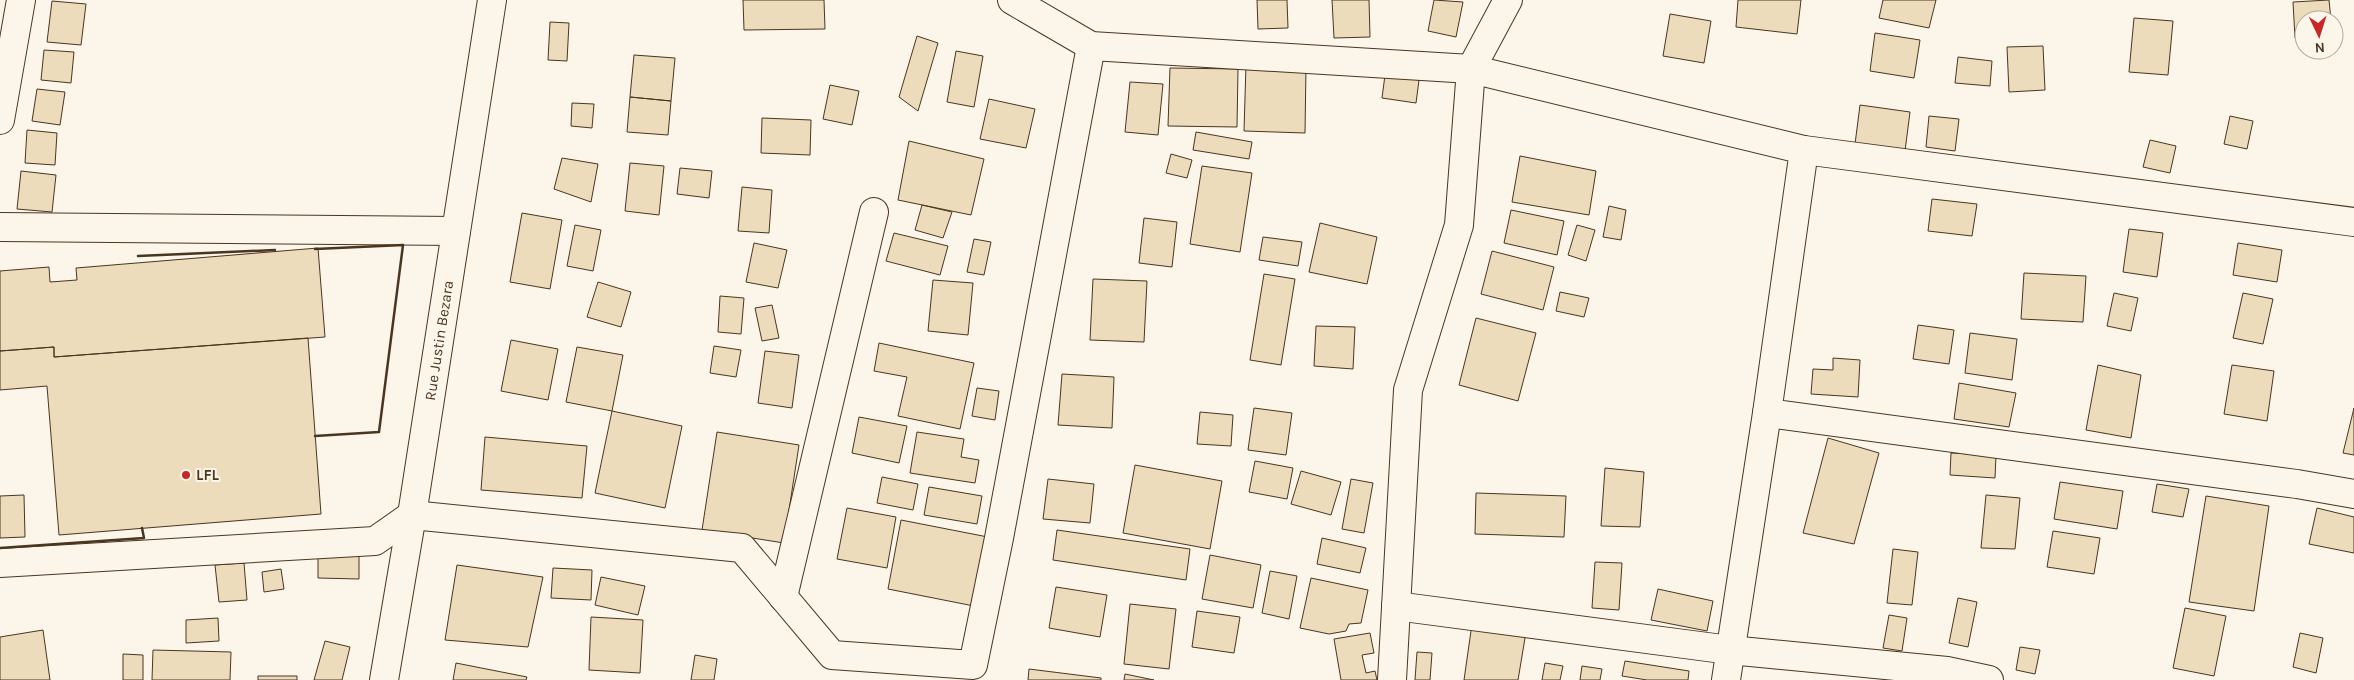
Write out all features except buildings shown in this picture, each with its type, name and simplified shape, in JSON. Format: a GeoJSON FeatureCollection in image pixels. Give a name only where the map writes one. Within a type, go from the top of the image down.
{"type":"FeatureCollection","features":[{"type":"Feature","properties":{"kind":"street"},"geometry":{"type":"LineString","coordinates":[[0,120],[21,0]]}},
{"type":"Feature","properties":{"kind":"street","name":"Rue Justin Bezara"},"geometry":{"type":"LineString","coordinates":[[384,680],[412,515],[492,0]]}},
{"type":"Feature","properties":{"kind":"street"},"geometry":{"type":"LineString","coordinates":[[1012,0],[1091,46],[1470,70],[1804,150],[2354,222]]}},
{"type":"Feature","properties":{"kind":"street"},"geometry":{"type":"LineString","coordinates":[[1392,680],[1408,390],[1459,225],[1470,70],[1508,0]]}},
{"type":"Feature","properties":{"kind":"street"},"geometry":{"type":"LineString","coordinates":[[0,563],[376,541],[412,515],[742,548],[832,655],[972,672],[998,546],[1091,46]]}},
{"type":"Feature","properties":{"kind":"street"},"geometry":{"type":"LineString","coordinates":[[1726,680],[1767,413],[1804,150]]}},
{"type":"Feature","properties":{"kind":"street"},"geometry":{"type":"LineString","coordinates":[[783,598],[874,212]]}},
{"type":"Feature","properties":{"kind":"street"},"geometry":{"type":"LineString","coordinates":[[0,227],[456,231]]}},
{"type":"Feature","properties":{"kind":"street"},"geometry":{"type":"LineString","coordinates":[[1767,413],[2297,484],[2354,494]]}},
{"type":"Feature","properties":{"kind":"street"},"geometry":{"type":"LineString","coordinates":[[1396,606],[1730,650],[1947,671],[1989,680]]}},
{"type":"Feature","properties":{"kind":"wall"},"geometry":{"type":"LineString","coordinates":[[315,249],[403,245],[379,432],[315,436]]}},
{"type":"Feature","properties":{"kind":"wall"},"geometry":{"type":"LineString","coordinates":[[138,256],[275,250]]}},
{"type":"Feature","properties":{"kind":"wall"},"geometry":{"type":"LineString","coordinates":[[0,548],[144,538],[142,528]]}},
{"type":"Feature","properties":{"kind":"place","name":"LFL"},"geometry":{"type":"Point","coordinates":[186,475]}}]}
